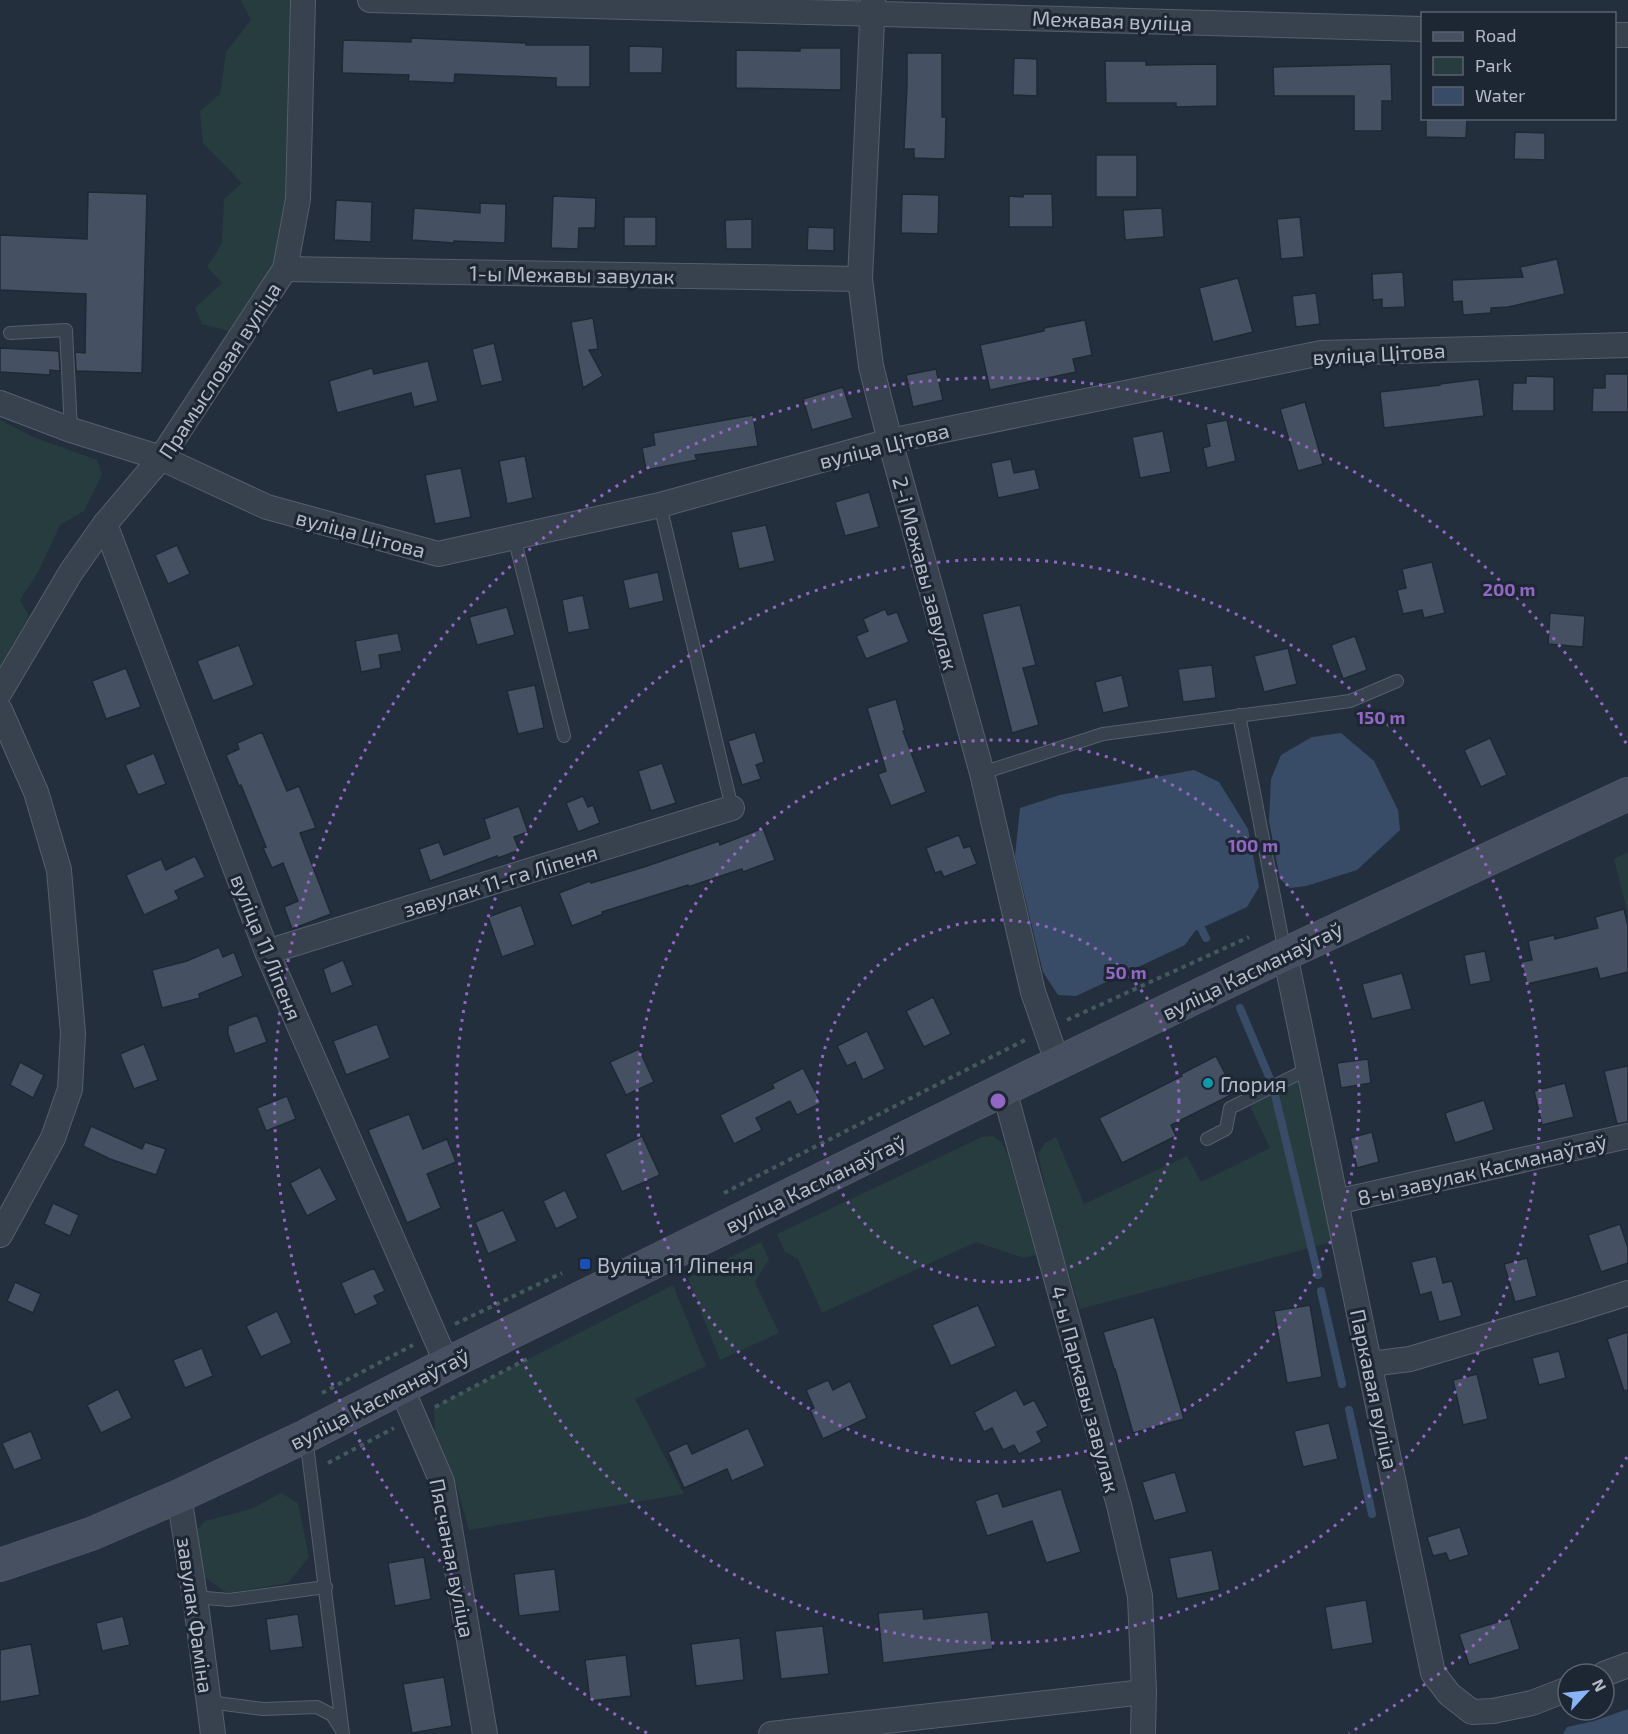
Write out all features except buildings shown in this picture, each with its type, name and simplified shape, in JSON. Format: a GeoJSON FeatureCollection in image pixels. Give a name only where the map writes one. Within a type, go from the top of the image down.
{"type":"FeatureCollection","features":[{"type":"Feature","properties":{"kind":"main road","name":"вуліца Касманаўтаў"},"geometry":{"type":"LineString","coordinates":[[0,1565],[91,1534],[179,1496],[306,1436],[447,1364],[1004,1090],[1285,954],[1628,795]]}},
{"type":"Feature","properties":{"kind":"street","name":"Прамысловая вуліца"},"geometry":{"type":"LineString","coordinates":[[0,692],[70,572],[105,524],[161,458],[285,268],[298,199],[303,0]]}},
{"type":"Feature","properties":{"kind":"street","name":"Межавая вуліца"},"geometry":{"type":"LineString","coordinates":[[370,0],[872,7],[1421,29]]}},
{"type":"Feature","properties":{"kind":"street","name":"2-і Межавы завулак"},"geometry":{"type":"LineString","coordinates":[[872,7],[860,279],[871,366],[981,772],[1033,992],[1058,1064]]}},
{"type":"Feature","properties":{"kind":"street","name":"1-ы Межавы завулак"},"geometry":{"type":"LineString","coordinates":[[285,268],[860,279]]}},
{"type":"Feature","properties":{"kind":"street","name":"вуліца Цітова"},"geometry":{"type":"LineString","coordinates":[[0,403],[71,430],[161,458],[267,507],[438,554],[660,505],[890,441],[1321,352],[1628,345]]}},
{"type":"Feature","properties":{"kind":"street","name":"вуліца 11 Ліпеня"},"geometry":{"type":"LineString","coordinates":[[105,524],[267,952],[447,1364]]}},
{"type":"Feature","properties":{"kind":"street"},"geometry":{"type":"LineString","coordinates":[[0,710],[36,792],[59,870],[73,1033],[70,1089],[53,1138],[0,1235]]}},
{"type":"Feature","properties":{"kind":"street","name":"завулак 11-га Ліпеня"},"geometry":{"type":"LineString","coordinates":[[267,952],[732,808]]}},
{"type":"Feature","properties":{"kind":"street","name":"Паркавая вуліца"},"geometry":{"type":"LineString","coordinates":[[1285,954],[1433,1672],[1449,1694],[1472,1712],[1493,1711],[1532,1703],[1556,1694]]}},
{"type":"Feature","properties":{"kind":"street","name":"4-ы Паркавы завулак"},"geometry":{"type":"LineString","coordinates":[[1004,1090],[1121,1517],[1140,1596],[1144,1692],[1143,1734]]}},
{"type":"Feature","properties":{"kind":"street","name":"8-ы завулак Касманаўтаў"},"geometry":{"type":"LineString","coordinates":[[1336,1202],[1628,1136]]}},
{"type":"Feature","properties":{"kind":"street"},"geometry":{"type":"LineString","coordinates":[[1370,1364],[1410,1359],[1628,1293]]}},
{"type":"Feature","properties":{"kind":"street","name":"Пясчаная вуліца"},"geometry":{"type":"LineString","coordinates":[[401,1387],[442,1482],[485,1734]]}},
{"type":"Feature","properties":{"kind":"street","name":"завулак Фаміна"},"geometry":{"type":"LineString","coordinates":[[179,1496],[213,1734]]}},
{"type":"Feature","properties":{"kind":"street"},"geometry":{"type":"LineString","coordinates":[[771,1734],[1144,1692]]}},
{"type":"Feature","properties":{"kind":"lane"},"geometry":{"type":"LineString","coordinates":[[10,333],[66,330],[71,430]]}},
{"type":"Feature","properties":{"kind":"lane"},"geometry":{"type":"LineString","coordinates":[[660,505],[732,808]]}},
{"type":"Feature","properties":{"kind":"lane"},"geometry":{"type":"LineString","coordinates":[[513,537],[564,736]]}},
{"type":"Feature","properties":{"kind":"lane"},"geometry":{"type":"LineString","coordinates":[[981,772],[1103,734],[1350,701],[1397,681]]}},
{"type":"Feature","properties":{"kind":"lane"},"geometry":{"type":"LineString","coordinates":[[1239,716],[1285,954]]}},
{"type":"Feature","properties":{"kind":"lane"},"geometry":{"type":"LineString","coordinates":[[1207,1139],[1226,1130],[1230,1108],[1308,1069]]}},
{"type":"Feature","properties":{"kind":"lane"},"geometry":{"type":"LineString","coordinates":[[306,1436],[343,1733]]}},
{"type":"Feature","properties":{"kind":"lane"},"geometry":{"type":"LineString","coordinates":[[195,1597],[229,1600],[326,1587]]}},
{"type":"Feature","properties":{"kind":"lane"},"geometry":{"type":"LineString","coordinates":[[208,1702],[263,1709],[317,1707],[332,1715],[343,1733]]}},
{"type":"Feature","properties":{"kind":"path"},"geometry":{"type":"LineString","coordinates":[[321,1394],[433,1334],[557,1275]]}},
{"type":"Feature","properties":{"kind":"path"},"geometry":{"type":"LineString","coordinates":[[328,1463],[364,1443]]}},
{"type":"Feature","properties":{"kind":"green space"},"geometry":{"type":"Polygon","coordinates":[[[241,0],[290,0],[285,198],[273,267],[229,331],[202,324],[195,308],[222,283],[207,267],[222,243],[224,199],[242,183],[203,143],[200,111],[220,94],[226,52],[251,20],[241,0]]]}},
{"type":"Feature","properties":{"kind":"green space"},"geometry":{"type":"Polygon","coordinates":[[[0,420],[33,437],[97,460],[102,474],[84,511],[60,525],[38,572],[20,600],[29,616],[0,666],[0,420]]]}},
{"type":"Feature","properties":{"kind":"green space"},"geometry":{"type":"Polygon","coordinates":[[[1628,852],[1628,914],[1614,859],[1628,852]]]}},
{"type":"Feature","properties":{"kind":"green space"},"geometry":{"type":"Polygon","coordinates":[[[1297,1082],[1332,1242],[1080,1309],[1053,1223],[1038,1154],[1045,1143],[1056,1137],[1084,1204],[1187,1156],[1201,1182],[1270,1148],[1250,1106],[1297,1082]]]}},
{"type":"Feature","properties":{"kind":"green space"},"geometry":{"type":"Polygon","coordinates":[[[993,1136],[1002,1143],[1008,1155],[1036,1255],[1024,1258],[976,1242],[822,1313],[798,1259],[785,1252],[777,1234],[982,1137],[993,1136]]]}},
{"type":"Feature","properties":{"kind":"green space"},"geometry":{"type":"Polygon","coordinates":[[[761,1242],[769,1259],[755,1282],[779,1333],[720,1360],[688,1278],[761,1242]]]}},
{"type":"Feature","properties":{"kind":"green space"},"geometry":{"type":"Polygon","coordinates":[[[673,1285],[706,1366],[635,1399],[684,1494],[469,1530],[456,1484],[435,1438],[434,1407],[673,1285]]]}},
{"type":"Feature","properties":{"kind":"green space"},"geometry":{"type":"Polygon","coordinates":[[[281,1493],[298,1503],[309,1557],[288,1583],[227,1593],[201,1575],[196,1531],[205,1521],[251,1509],[281,1493]]]}},
{"type":"Feature","properties":{"kind":"water"},"geometry":{"type":"Polygon","coordinates":[[[1341,733],[1374,761],[1398,810],[1400,830],[1357,870],[1306,886],[1290,888],[1280,879],[1269,821],[1271,779],[1281,755],[1312,737],[1341,733]]]}},
{"type":"Feature","properties":{"kind":"water"},"geometry":{"type":"Polygon","coordinates":[[[1194,770],[1219,782],[1248,829],[1259,887],[1247,907],[1195,931],[1185,945],[1076,996],[1058,995],[1043,972],[1015,856],[1020,808],[1060,795],[1194,770]]]}},
{"type":"Feature","properties":{"kind":"water"},"geometry":{"type":"Polygon","coordinates":[[[1628,1709],[1628,1734],[1563,1734],[1567,1727],[1590,1722],[1616,1722],[1616,1713],[1628,1709]]]}},
{"type":"Feature","properties":{"kind":"waterway"},"geometry":{"type":"LineString","coordinates":[[1201,928],[1206,938]]}},
{"type":"Feature","properties":{"kind":"waterway"},"geometry":{"type":"LineString","coordinates":[[1240,1008],[1270,1079]]}},
{"type":"Feature","properties":{"kind":"waterway"},"geometry":{"type":"LineString","coordinates":[[1275,1095],[1318,1275]]}},
{"type":"Feature","properties":{"kind":"waterway"},"geometry":{"type":"LineString","coordinates":[[1321,1291],[1342,1384]]}},
{"type":"Feature","properties":{"kind":"waterway"},"geometry":{"type":"LineString","coordinates":[[1349,1410],[1372,1514]]}},
{"type":"Feature","properties":{"kind":"place","name":"Глория"},"geometry":{"type":"Point","coordinates":[1208,1083]}},
{"type":"Feature","properties":{"kind":"place","name":"Вуліца 11 Ліпеня"},"geometry":{"type":"Point","coordinates":[585,1264]}}]}
